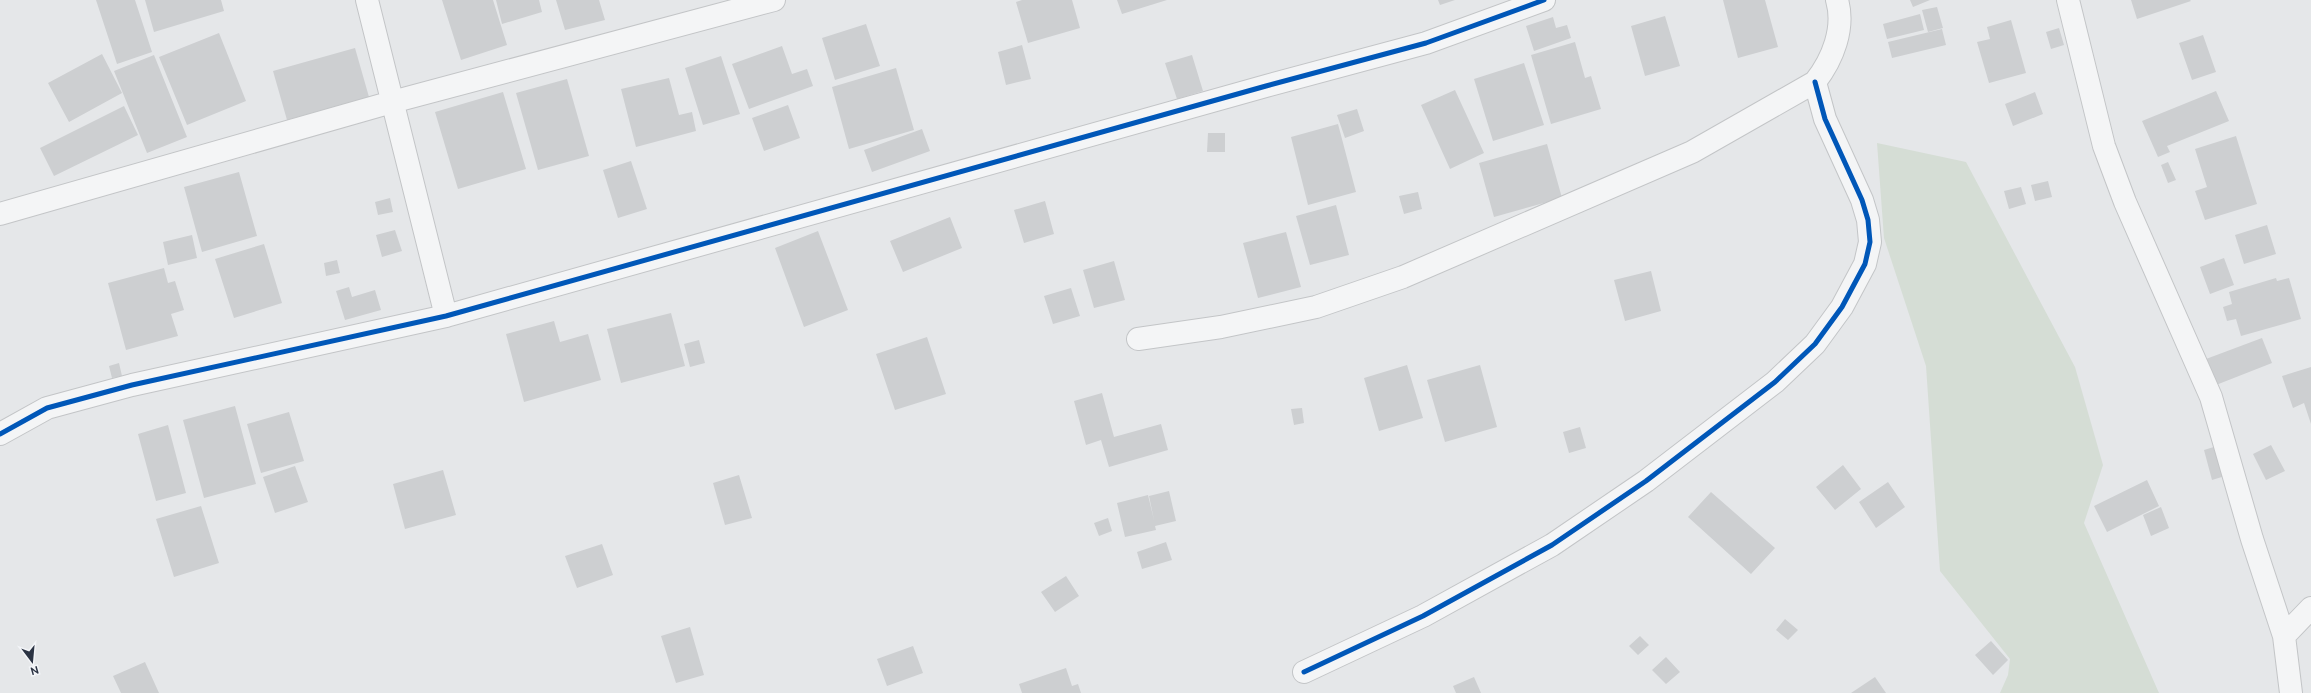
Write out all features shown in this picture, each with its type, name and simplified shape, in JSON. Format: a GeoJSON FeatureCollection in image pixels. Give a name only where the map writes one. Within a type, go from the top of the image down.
{"type":"FeatureCollection","features":[{"type":"Feature","properties":{"kind":"street"},"geometry":{"type":"LineString","coordinates":[[367,0],[446,316]]}},
{"type":"Feature","properties":{"kind":"street"},"geometry":{"type":"LineString","coordinates":[[0,214],[392,102],[774,0]]}},
{"type":"Feature","properties":{"kind":"street"},"geometry":{"type":"LineString","coordinates":[[0,434],[47,408],[132,385],[446,316],[1266,86],[1426,43],[1544,0]]}},
{"type":"Feature","properties":{"kind":"street"},"geometry":{"type":"LineString","coordinates":[[1138,339],[1221,327],[1316,307],[1403,277],[1692,152],[1815,82],[1826,67],[1835,46],[1840,12],[1837,0]]}},
{"type":"Feature","properties":{"kind":"street"},"geometry":{"type":"LineString","coordinates":[[2068,0],[2104,146],[2125,202],[2211,397],[2252,539],[2284,636],[2291,693]]}},
{"type":"Feature","properties":{"kind":"street"},"geometry":{"type":"LineString","coordinates":[[1304,672],[1423,616],[1552,545],[1646,481],[1775,382],[1815,344],[1842,308],[1865,264],[1870,242],[1868,220],[1862,200],[1825,119],[1815,82]]}},
{"type":"Feature","properties":{"kind":"street"},"geometry":{"type":"LineString","coordinates":[[2284,636],[2311,608]]}},
{"type":"Feature","properties":{"kind":"shaded area"},"geometry":{"type":"Polygon","coordinates":[[[1877,143],[1966,162],[2075,367],[2103,465],[2084,523],[2159,693],[2000,693],[2008,675],[2010,659],[1940,571],[1926,366],[1884,238],[1877,143]]]}},
{"type":"Feature","properties":{"kind":"building"},"geometry":{"type":"Polygon","coordinates":[[[96,0],[135,0],[152,52],[117,64],[96,0]]]}},
{"type":"Feature","properties":{"kind":"building"},"geometry":{"type":"Polygon","coordinates":[[[145,0],[221,0],[224,11],[154,32],[145,0]]]}},
{"type":"Feature","properties":{"kind":"building"},"geometry":{"type":"Polygon","coordinates":[[[442,0],[493,0],[507,45],[461,60],[442,0]]]}},
{"type":"Feature","properties":{"kind":"building"},"geometry":{"type":"Polygon","coordinates":[[[496,0],[539,0],[542,12],[502,24],[496,0]]]}},
{"type":"Feature","properties":{"kind":"building"},"geometry":{"type":"Polygon","coordinates":[[[556,0],[599,0],[605,20],[565,30],[556,0]]]}},
{"type":"Feature","properties":{"kind":"building"},"geometry":{"type":"Polygon","coordinates":[[[1022,0],[1072,0],[1080,28],[1028,43],[1016,2],[1022,0]]]}},
{"type":"Feature","properties":{"kind":"building"},"geometry":{"type":"Polygon","coordinates":[[[1117,0],[1167,0],[1122,14],[1117,0]]]}},
{"type":"Feature","properties":{"kind":"building"},"geometry":{"type":"Polygon","coordinates":[[[1438,0],[1455,0],[1440,5],[1438,0]]]}},
{"type":"Feature","properties":{"kind":"building"},"geometry":{"type":"Polygon","coordinates":[[[1723,0],[1765,0],[1778,47],[1738,58],[1723,0]]]}},
{"type":"Feature","properties":{"kind":"building"},"geometry":{"type":"Polygon","coordinates":[[[1910,0],[1930,0],[1913,7],[1910,0]]]}},
{"type":"Feature","properties":{"kind":"building"},"geometry":{"type":"Polygon","coordinates":[[[2131,0],[2190,0],[2191,1],[2137,19],[2131,0]]]}},
{"type":"Feature","properties":{"kind":"building"},"geometry":{"type":"Polygon","coordinates":[[[1937,7],[1943,28],[1928,32],[1922,10],[1937,7]]]}},
{"type":"Feature","properties":{"kind":"building"},"geometry":{"type":"Polygon","coordinates":[[[1920,14],[1924,30],[1887,39],[1883,24],[1920,14]]]}},
{"type":"Feature","properties":{"kind":"building"},"geometry":{"type":"Polygon","coordinates":[[[1665,16],[1680,66],[1645,76],[1631,26],[1665,16]]]}},
{"type":"Feature","properties":{"kind":"building"},"geometry":{"type":"Polygon","coordinates":[[[1553,17],[1556,28],[1567,25],[1571,38],[1534,51],[1526,26],[1553,17]]]}},
{"type":"Feature","properties":{"kind":"building"},"geometry":{"type":"Polygon","coordinates":[[[2011,20],[2026,73],[1989,83],[1977,42],[1990,39],[1987,27],[2011,20]]]}},
{"type":"Feature","properties":{"kind":"building"},"geometry":{"type":"Polygon","coordinates":[[[866,24],[880,66],[835,80],[822,38],[866,24]]]}},
{"type":"Feature","properties":{"kind":"building"},"geometry":{"type":"Polygon","coordinates":[[[2059,28],[2064,45],[2051,49],[2046,32],[2059,28]]]}},
{"type":"Feature","properties":{"kind":"building"},"geometry":{"type":"Polygon","coordinates":[[[1942,29],[1946,45],[1892,58],[1888,42],[1942,29]]]}},
{"type":"Feature","properties":{"kind":"building"},"geometry":{"type":"Polygon","coordinates":[[[219,33],[246,101],[187,125],[159,57],[219,33]]]}},
{"type":"Feature","properties":{"kind":"building"},"geometry":{"type":"Polygon","coordinates":[[[2203,35],[2216,72],[2192,80],[2179,43],[2203,35]]]}},
{"type":"Feature","properties":{"kind":"building"},"geometry":{"type":"Polygon","coordinates":[[[1575,42],[1585,78],[1591,76],[1601,109],[1551,124],[1531,55],[1575,42]]]}},
{"type":"Feature","properties":{"kind":"building"},"geometry":{"type":"Polygon","coordinates":[[[1022,45],[1031,79],[1006,85],[998,52],[1022,45]]]}},
{"type":"Feature","properties":{"kind":"building"},"geometry":{"type":"Polygon","coordinates":[[[782,46],[792,74],[807,69],[813,86],[749,109],[732,64],[782,46]]]}},
{"type":"Feature","properties":{"kind":"building"},"geometry":{"type":"Polygon","coordinates":[[[355,48],[369,97],[287,120],[273,71],[355,48]]]}},
{"type":"Feature","properties":{"kind":"building"},"geometry":{"type":"Polygon","coordinates":[[[102,54],[122,93],[69,122],[48,83],[102,54]]]}},
{"type":"Feature","properties":{"kind":"building"},"geometry":{"type":"Polygon","coordinates":[[[154,55],[187,137],[147,153],[114,71],[154,55]]]}},
{"type":"Feature","properties":{"kind":"building"},"geometry":{"type":"Polygon","coordinates":[[[1192,55],[1203,91],[1177,99],[1165,63],[1192,55]]]}},
{"type":"Feature","properties":{"kind":"building"},"geometry":{"type":"Polygon","coordinates":[[[721,56],[740,114],[703,125],[685,68],[721,56]]]}},
{"type":"Feature","properties":{"kind":"building"},"geometry":{"type":"Polygon","coordinates":[[[1524,63],[1544,125],[1493,141],[1474,79],[1524,63]]]}},
{"type":"Feature","properties":{"kind":"building"},"geometry":{"type":"Polygon","coordinates":[[[896,68],[914,130],[849,149],[832,87],[896,68]]]}},
{"type":"Feature","properties":{"kind":"building"},"geometry":{"type":"Polygon","coordinates":[[[669,78],[679,115],[692,112],[696,131],[636,147],[621,89],[669,78]]]}},
{"type":"Feature","properties":{"kind":"building"},"geometry":{"type":"Polygon","coordinates":[[[567,79],[589,156],[538,170],[516,93],[567,79]]]}},
{"type":"Feature","properties":{"kind":"building"},"geometry":{"type":"Polygon","coordinates":[[[1455,90],[1484,153],[1450,169],[1421,105],[1455,90]]]}},
{"type":"Feature","properties":{"kind":"building"},"geometry":{"type":"Polygon","coordinates":[[[2216,91],[2229,121],[2167,146],[2170,152],[2158,157],[2142,121],[2216,91]]]}},
{"type":"Feature","properties":{"kind":"building"},"geometry":{"type":"Polygon","coordinates":[[[503,92],[526,169],[458,189],[435,112],[503,92]]]}},
{"type":"Feature","properties":{"kind":"building"},"geometry":{"type":"Polygon","coordinates":[[[2035,92],[2043,114],[2013,126],[2005,104],[2035,92]]]}},
{"type":"Feature","properties":{"kind":"building"},"geometry":{"type":"Polygon","coordinates":[[[788,105],[800,138],[764,151],[752,118],[788,105]]]}},
{"type":"Feature","properties":{"kind":"building"},"geometry":{"type":"Polygon","coordinates":[[[124,106],[138,135],[54,176],[40,148],[124,106]]]}},
{"type":"Feature","properties":{"kind":"building"},"geometry":{"type":"Polygon","coordinates":[[[1357,109],[1364,131],[1345,138],[1337,115],[1357,109]]]}},
{"type":"Feature","properties":{"kind":"building"},"geometry":{"type":"Polygon","coordinates":[[[1338,124],[1356,192],[1308,205],[1291,137],[1338,124]]]}},
{"type":"Feature","properties":{"kind":"building"},"geometry":{"type":"Polygon","coordinates":[[[922,129],[930,151],[872,172],[864,150],[922,129]]]}},
{"type":"Feature","properties":{"kind":"building"},"geometry":{"type":"Polygon","coordinates":[[[1208,133],[1225,133],[1225,152],[1207,152],[1208,133]]]}},
{"type":"Feature","properties":{"kind":"building"},"geometry":{"type":"Polygon","coordinates":[[[2236,136],[2257,204],[2205,220],[2195,191],[2207,187],[2195,149],[2236,136]]]}},
{"type":"Feature","properties":{"kind":"building"},"geometry":{"type":"Polygon","coordinates":[[[1547,144],[1562,198],[1494,217],[1479,163],[1547,144]]]}},
{"type":"Feature","properties":{"kind":"building"},"geometry":{"type":"Polygon","coordinates":[[[631,161],[647,209],[618,218],[603,170],[631,161]]]}},
{"type":"Feature","properties":{"kind":"building"},"geometry":{"type":"Polygon","coordinates":[[[2168,162],[2176,180],[2168,183],[2161,165],[2168,162]]]}},
{"type":"Feature","properties":{"kind":"building"},"geometry":{"type":"Polygon","coordinates":[[[239,172],[257,236],[202,252],[184,187],[239,172]]]}},
{"type":"Feature","properties":{"kind":"building"},"geometry":{"type":"Polygon","coordinates":[[[2048,181],[2052,197],[2035,201],[2031,185],[2048,181]]]}},
{"type":"Feature","properties":{"kind":"building"},"geometry":{"type":"Polygon","coordinates":[[[2021,187],[2026,204],[2009,209],[2004,191],[2021,187]]]}},
{"type":"Feature","properties":{"kind":"building"},"geometry":{"type":"Polygon","coordinates":[[[1418,192],[1422,209],[1404,214],[1399,196],[1418,192]]]}},
{"type":"Feature","properties":{"kind":"building"},"geometry":{"type":"Polygon","coordinates":[[[390,198],[393,212],[378,215],[375,202],[390,198]]]}},
{"type":"Feature","properties":{"kind":"building"},"geometry":{"type":"Polygon","coordinates":[[[1045,201],[1054,234],[1024,243],[1014,210],[1045,201]]]}},
{"type":"Feature","properties":{"kind":"building"},"geometry":{"type":"Polygon","coordinates":[[[1336,205],[1349,255],[1310,265],[1296,216],[1336,205]]]}},
{"type":"Feature","properties":{"kind":"building"},"geometry":{"type":"Polygon","coordinates":[[[950,217],[962,248],[903,272],[890,241],[950,217]]]}},
{"type":"Feature","properties":{"kind":"building"},"geometry":{"type":"Polygon","coordinates":[[[2267,225],[2276,254],[2244,264],[2235,235],[2267,225]]]}},
{"type":"Feature","properties":{"kind":"building"},"geometry":{"type":"Polygon","coordinates":[[[395,230],[402,251],[382,257],[376,235],[395,230]]]}},
{"type":"Feature","properties":{"kind":"building"},"geometry":{"type":"Polygon","coordinates":[[[818,231],[848,310],[804,327],[775,248],[818,231]]]}},
{"type":"Feature","properties":{"kind":"building"},"geometry":{"type":"Polygon","coordinates":[[[1286,232],[1301,287],[1258,298],[1243,243],[1286,232]]]}},
{"type":"Feature","properties":{"kind":"building"},"geometry":{"type":"Polygon","coordinates":[[[192,235],[197,258],[168,265],[163,242],[192,235]]]}},
{"type":"Feature","properties":{"kind":"building"},"geometry":{"type":"Polygon","coordinates":[[[264,244],[282,303],[234,318],[215,259],[264,244]]]}},
{"type":"Feature","properties":{"kind":"building"},"geometry":{"type":"Polygon","coordinates":[[[2224,258],[2234,285],[2210,294],[2200,267],[2224,258]]]}},
{"type":"Feature","properties":{"kind":"building"},"geometry":{"type":"Polygon","coordinates":[[[337,260],[340,273],[326,276],[324,263],[337,260]]]}},
{"type":"Feature","properties":{"kind":"building"},"geometry":{"type":"Polygon","coordinates":[[[1114,261],[1125,300],[1094,308],[1083,270],[1114,261]]]}},
{"type":"Feature","properties":{"kind":"building"},"geometry":{"type":"Polygon","coordinates":[[[164,268],[168,283],[175,281],[184,310],[171,314],[178,336],[126,350],[108,283],[164,268]]]}},
{"type":"Feature","properties":{"kind":"building"},"geometry":{"type":"Polygon","coordinates":[[[1651,271],[1661,311],[1625,321],[1614,280],[1651,271]]]}},
{"type":"Feature","properties":{"kind":"building"},"geometry":{"type":"Polygon","coordinates":[[[2276,278],[2277,281],[2289,278],[2301,319],[2241,336],[2236,319],[2227,321],[2223,307],[2232,304],[2229,292],[2276,278]]]}},
{"type":"Feature","properties":{"kind":"building"},"geometry":{"type":"Polygon","coordinates":[[[349,287],[352,297],[375,290],[381,310],[345,320],[336,291],[349,287]]]}},
{"type":"Feature","properties":{"kind":"building"},"geometry":{"type":"Polygon","coordinates":[[[1071,288],[1080,316],[1053,324],[1044,296],[1071,288]]]}},
{"type":"Feature","properties":{"kind":"building"},"geometry":{"type":"Polygon","coordinates":[[[671,313],[685,366],[621,383],[607,329],[671,313]]]}},
{"type":"Feature","properties":{"kind":"building"},"geometry":{"type":"Polygon","coordinates":[[[554,321],[560,342],[588,334],[601,380],[524,402],[506,334],[554,321]]]}},
{"type":"Feature","properties":{"kind":"building"},"geometry":{"type":"Polygon","coordinates":[[[927,337],[946,394],[895,410],[876,354],[927,337]]]}},
{"type":"Feature","properties":{"kind":"building"},"geometry":{"type":"Polygon","coordinates":[[[2262,338],[2272,363],[2216,385],[2206,359],[2262,338]]]}},
{"type":"Feature","properties":{"kind":"building"},"geometry":{"type":"Polygon","coordinates":[[[699,340],[705,363],[690,367],[684,344],[699,340]]]}},
{"type":"Feature","properties":{"kind":"building"},"geometry":{"type":"Polygon","coordinates":[[[119,363],[122,376],[112,378],[109,366],[119,363]]]}},
{"type":"Feature","properties":{"kind":"building"},"geometry":{"type":"Polygon","coordinates":[[[1407,365],[1423,418],[1379,431],[1364,378],[1407,365]]]}},
{"type":"Feature","properties":{"kind":"building"},"geometry":{"type":"Polygon","coordinates":[[[1480,365],[1497,427],[1445,442],[1427,380],[1480,365]]]}},
{"type":"Feature","properties":{"kind":"building"},"geometry":{"type":"Polygon","coordinates":[[[2311,367],[2311,424],[2304,403],[2293,408],[2282,376],[2311,367]]]}},
{"type":"Feature","properties":{"kind":"building"},"geometry":{"type":"Polygon","coordinates":[[[1102,393],[1114,437],[1161,424],[1168,450],[1109,467],[1101,440],[1086,445],[1074,401],[1102,393]]]}},
{"type":"Feature","properties":{"kind":"building"},"geometry":{"type":"Polygon","coordinates":[[[235,406],[256,484],[204,498],[183,420],[235,406]]]}},
{"type":"Feature","properties":{"kind":"building"},"geometry":{"type":"Polygon","coordinates":[[[1302,408],[1304,423],[1294,425],[1291,409],[1302,408]]]}},
{"type":"Feature","properties":{"kind":"building"},"geometry":{"type":"Polygon","coordinates":[[[289,412],[304,461],[261,473],[247,424],[289,412]]]}},
{"type":"Feature","properties":{"kind":"building"},"geometry":{"type":"Polygon","coordinates":[[[168,425],[186,493],[156,501],[138,434],[168,425]]]}},
{"type":"Feature","properties":{"kind":"building"},"geometry":{"type":"Polygon","coordinates":[[[1580,427],[1586,448],[1569,453],[1563,432],[1580,427]]]}},
{"type":"Feature","properties":{"kind":"building"},"geometry":{"type":"Polygon","coordinates":[[[2271,445],[2285,471],[2266,480],[2253,454],[2271,445]]]}},
{"type":"Feature","properties":{"kind":"building"},"geometry":{"type":"Polygon","coordinates":[[[2217,446],[2225,476],[2212,480],[2204,450],[2217,446]]]}},
{"type":"Feature","properties":{"kind":"building"},"geometry":{"type":"Polygon","coordinates":[[[1843,465],[1861,489],[1835,510],[1816,487],[1843,465]]]}},
{"type":"Feature","properties":{"kind":"building"},"geometry":{"type":"Polygon","coordinates":[[[295,466],[308,502],[275,513],[263,477],[295,466]]]}},
{"type":"Feature","properties":{"kind":"building"},"geometry":{"type":"Polygon","coordinates":[[[443,470],[456,515],[405,529],[393,484],[443,470]]]}},
{"type":"Feature","properties":{"kind":"building"},"geometry":{"type":"Polygon","coordinates":[[[739,475],[752,518],[725,525],[713,483],[739,475]]]}},
{"type":"Feature","properties":{"kind":"building"},"geometry":{"type":"Polygon","coordinates":[[[2147,480],[2159,506],[2107,532],[2094,506],[2147,480]]]}},
{"type":"Feature","properties":{"kind":"building"},"geometry":{"type":"Polygon","coordinates":[[[1888,482],[1905,507],[1876,528],[1859,502],[1888,482]]]}},
{"type":"Feature","properties":{"kind":"building"},"geometry":{"type":"Polygon","coordinates":[[[1169,491],[1176,521],[1155,526],[1156,530],[1125,537],[1117,503],[1148,495],[1154,520],[1149,496],[1169,491]]]}},
{"type":"Feature","properties":{"kind":"building"},"geometry":{"type":"Polygon","coordinates":[[[1711,492],[1775,548],[1751,574],[1688,517],[1711,492]]]}},
{"type":"Feature","properties":{"kind":"building"},"geometry":{"type":"Polygon","coordinates":[[[201,506],[219,563],[174,577],[156,519],[201,506]]]}},
{"type":"Feature","properties":{"kind":"building"},"geometry":{"type":"Polygon","coordinates":[[[2161,507],[2169,528],[2151,536],[2143,515],[2161,507]]]}},
{"type":"Feature","properties":{"kind":"building"},"geometry":{"type":"Polygon","coordinates":[[[1108,518],[1112,531],[1099,536],[1094,523],[1108,518]]]}},
{"type":"Feature","properties":{"kind":"building"},"geometry":{"type":"Polygon","coordinates":[[[1166,542],[1172,560],[1142,569],[1137,552],[1166,542]]]}},
{"type":"Feature","properties":{"kind":"building"},"geometry":{"type":"Polygon","coordinates":[[[602,544],[613,575],[577,588],[565,556],[602,544]]]}},
{"type":"Feature","properties":{"kind":"building"},"geometry":{"type":"Polygon","coordinates":[[[1066,576],[1079,596],[1055,612],[1041,592],[1066,576]]]}},
{"type":"Feature","properties":{"kind":"building"},"geometry":{"type":"Polygon","coordinates":[[[1785,619],[1798,630],[1788,640],[1776,630],[1785,619]]]}},
{"type":"Feature","properties":{"kind":"building"},"geometry":{"type":"Polygon","coordinates":[[[690,627],[704,675],[676,683],[661,636],[690,627]]]}},
{"type":"Feature","properties":{"kind":"building"},"geometry":{"type":"Polygon","coordinates":[[[1640,636],[1649,645],[1638,655],[1629,646],[1640,636]]]}},
{"type":"Feature","properties":{"kind":"building"},"geometry":{"type":"Polygon","coordinates":[[[1991,641],[2008,660],[1993,675],[1975,655],[1991,641]]]}},
{"type":"Feature","properties":{"kind":"building"},"geometry":{"type":"Polygon","coordinates":[[[913,646],[923,673],[887,686],[877,659],[913,646]]]}},
{"type":"Feature","properties":{"kind":"building"},"geometry":{"type":"Polygon","coordinates":[[[1666,657],[1680,672],[1666,684],[1652,670],[1666,657]]]}},
{"type":"Feature","properties":{"kind":"building"},"geometry":{"type":"Polygon","coordinates":[[[145,662],[159,693],[121,693],[113,676],[145,662]]]}},
{"type":"Feature","properties":{"kind":"building"},"geometry":{"type":"Polygon","coordinates":[[[1066,668],[1072,686],[1078,684],[1081,693],[1022,693],[1019,684],[1066,668]]]}},
{"type":"Feature","properties":{"kind":"building"},"geometry":{"type":"Polygon","coordinates":[[[1474,677],[1481,693],[1456,693],[1453,686],[1474,677]]]}},
{"type":"Feature","properties":{"kind":"building"},"geometry":{"type":"Polygon","coordinates":[[[1875,677],[1886,693],[1851,693],[1875,677]]]}},
{"type":"Feature","properties":{"kind":"cycle path"},"geometry":{"type":"LineString","coordinates":[[0,434],[47,408],[132,385],[446,316],[1266,86],[1426,43],[1544,0]]}},
{"type":"Feature","properties":{"kind":"cycle path"},"geometry":{"type":"LineString","coordinates":[[1304,672],[1423,616],[1552,545],[1646,481],[1775,382],[1815,344],[1842,307],[1865,264],[1870,242],[1868,220],[1862,200],[1825,119],[1815,82]]}}]}
